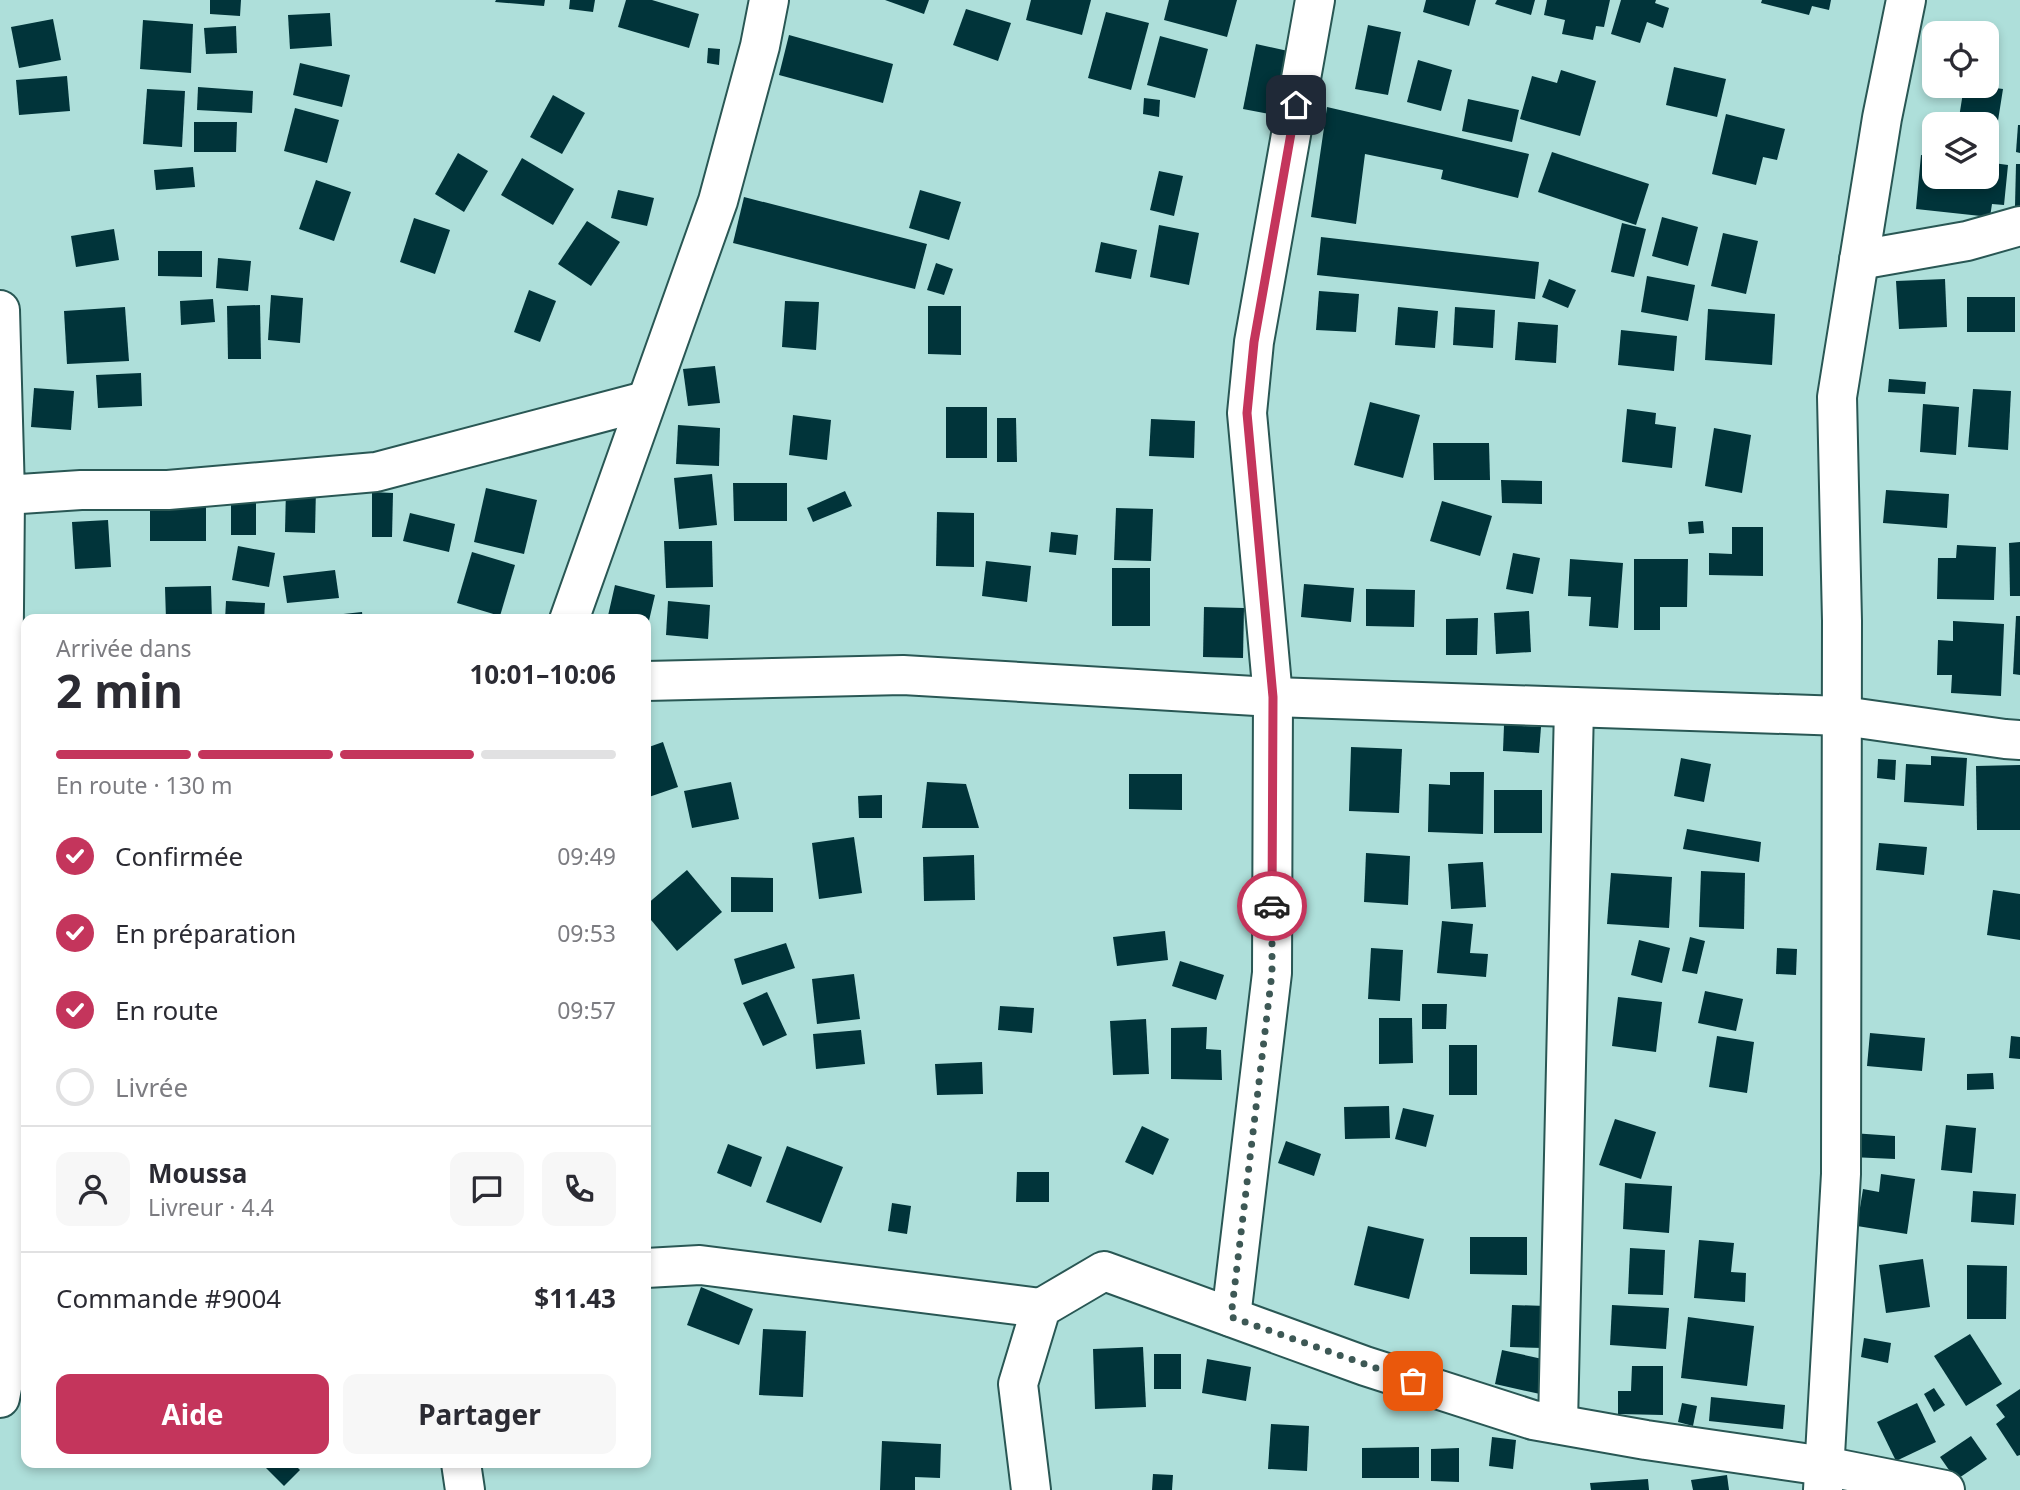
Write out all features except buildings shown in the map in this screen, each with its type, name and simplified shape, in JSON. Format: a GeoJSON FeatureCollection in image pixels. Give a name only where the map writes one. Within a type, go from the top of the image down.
{"type":"FeatureCollection","features":[{"type":"Feature","properties":{"kind":"street"},"geometry":{"type":"LineString","coordinates":[[571,614],[718,201],[760,46],[769,0]]}},
{"type":"Feature","properties":{"kind":"street"},"geometry":{"type":"LineString","coordinates":[[1231,1317],[1272,973],[1273,697],[1247,413],[1254,342],[1315,0]]}},
{"type":"Feature","properties":{"kind":"street"},"geometry":{"type":"LineString","coordinates":[[1824,1478],[1842,1174],[1843,716],[1837,397],[1882,118],[1906,0]]}},
{"type":"Feature","properties":{"kind":"street"},"geometry":{"type":"LineString","coordinates":[[1859,260],[1967,241],[2020,226]]}},
{"type":"Feature","properties":{"kind":"street"},"geometry":{"type":"LineString","coordinates":[[0,310],[3,495],[2,831],[10,1134],[8,1378]]}},
{"type":"Feature","properties":{"kind":"street"},"geometry":{"type":"LineString","coordinates":[[3,495],[82,490],[168,490],[376,472],[645,401]]}},
{"type":"Feature","properties":{"kind":"street"},"geometry":{"type":"LineString","coordinates":[[651,681],[903,675],[1273,697],[1843,716],[2020,740]]}},
{"type":"Feature","properties":{"kind":"street"},"geometry":{"type":"LineString","coordinates":[[1558,1424],[1574,707]]}},
{"type":"Feature","properties":{"kind":"street"},"geometry":{"type":"LineString","coordinates":[[651,1268],[700,1265],[1041,1308],[1104,1271],[1365,1366],[1533,1420],[1646,1440],[1824,1478],[1945,1490]]}},
{"type":"Feature","properties":{"kind":"street"},"geometry":{"type":"LineString","coordinates":[[1031,1490],[1018,1384],[1041,1308]]}},
{"type":"Feature","properties":{"kind":"street"},"geometry":{"type":"LineString","coordinates":[[462,1468],[466,1490]]}},
{"type":"Feature","properties":{"kind":"way so far"},"geometry":{"type":"LineString","coordinates":[[1272,906],[1272,973],[1231,1317],[1413,1381]]}},
{"type":"Feature","properties":{"kind":"route"},"geometry":{"type":"LineString","coordinates":[[1272,906],[1273,697],[1247,413],[1254,342],[1296,105]]}}]}
